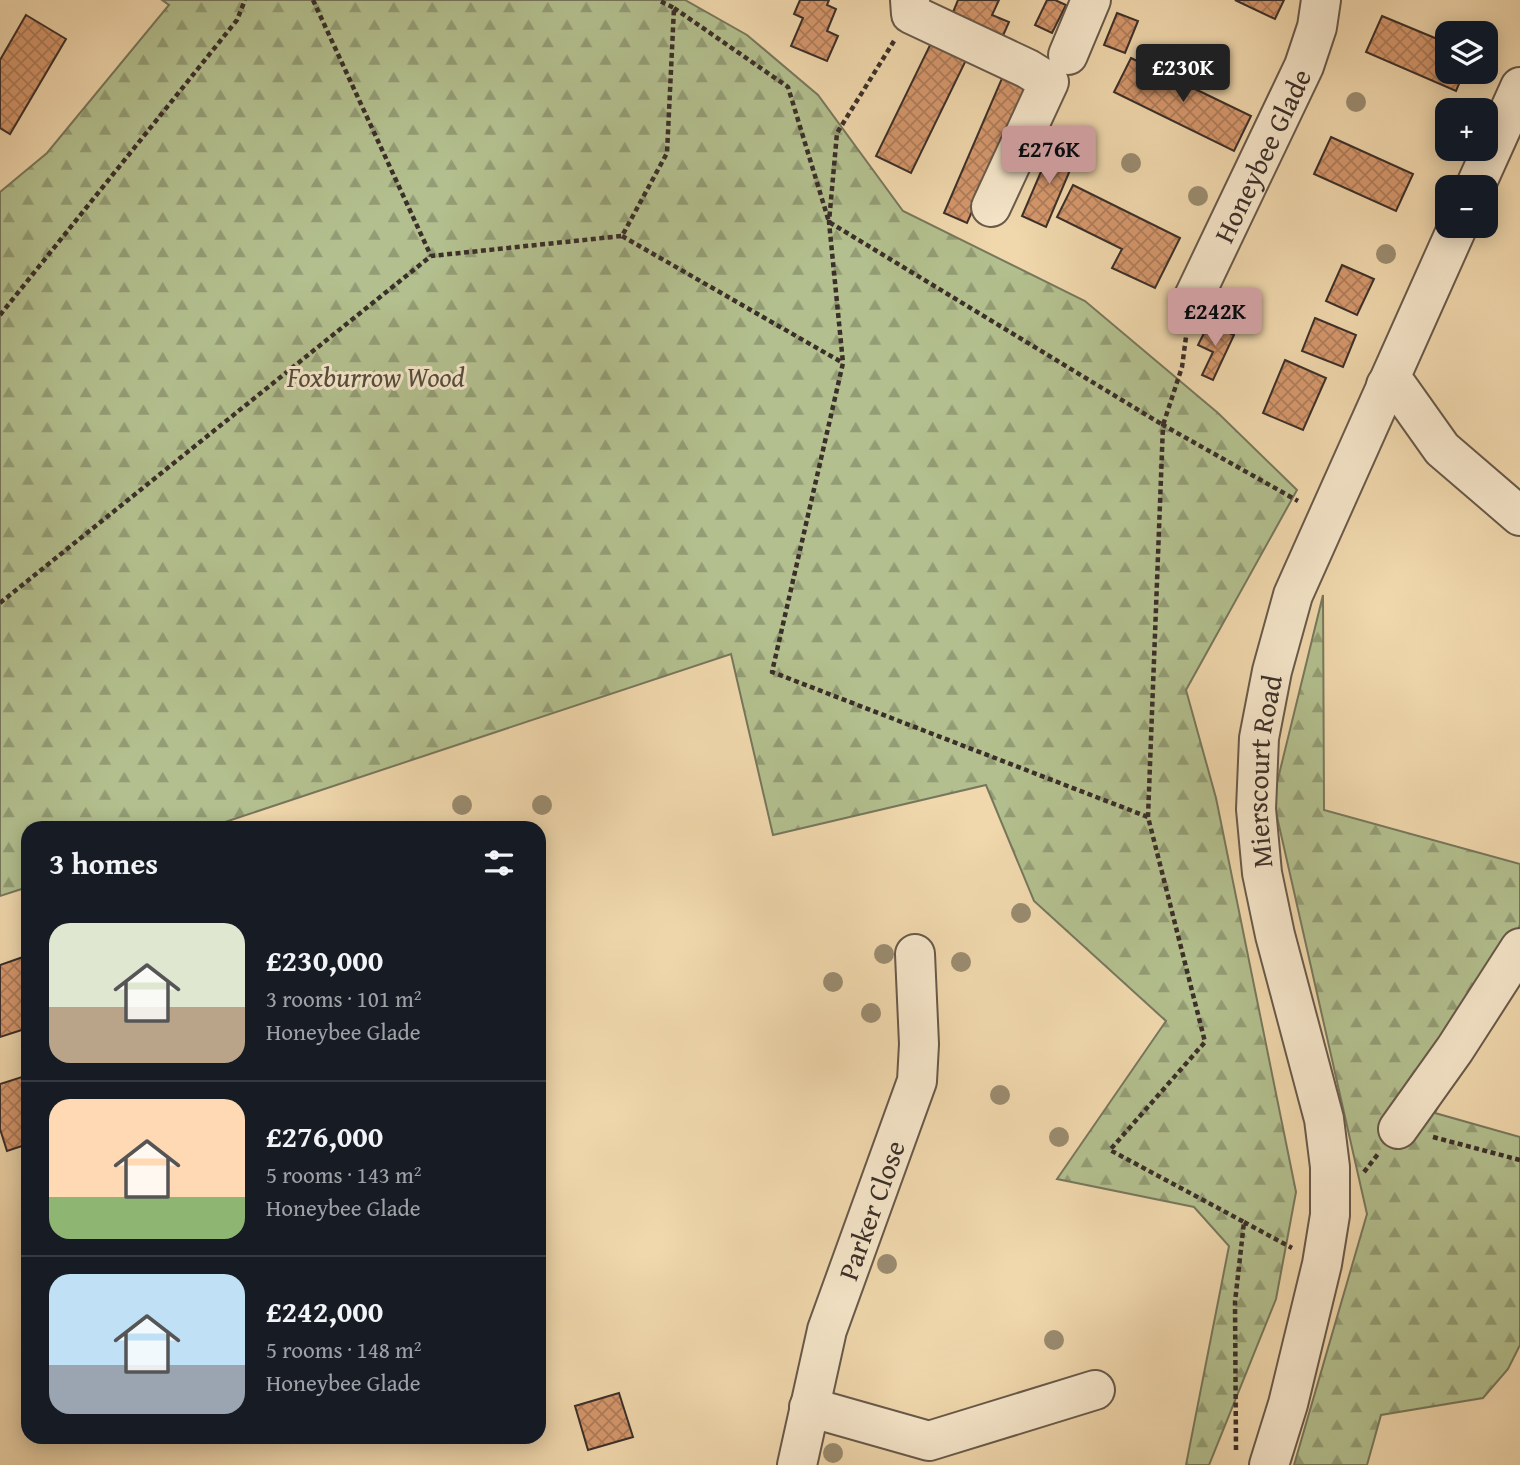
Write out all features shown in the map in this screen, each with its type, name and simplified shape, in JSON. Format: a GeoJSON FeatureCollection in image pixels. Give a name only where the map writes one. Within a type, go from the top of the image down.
{"type":"FeatureCollection","features":[{"type":"Feature","properties":{"kind":"street"},"geometry":{"type":"LineString","coordinates":[[1068,55],[1091,0]]}},
{"type":"Feature","properties":{"kind":"street","name":"Honeybee Glade"},"geometry":{"type":"LineString","coordinates":[[1191,304],[1304,66],[1317,27],[1321,0]]}},
{"type":"Feature","properties":{"kind":"street"},"geometry":{"type":"LineString","coordinates":[[910,7],[1049,82],[992,207]]}},
{"type":"Feature","properties":{"kind":"street"},"geometry":{"type":"LineString","coordinates":[[1480,175],[1520,88]]}},
{"type":"Feature","properties":{"kind":"street","name":"Mierscourt Road"},"geometry":{"type":"LineString","coordinates":[[1252,1458],[1288,1404],[1322,1264],[1330,1215],[1330,1167],[1324,1119],[1275,935],[1262,873],[1256,809],[1259,738],[1272,671],[1293,595],[1453,238]]}},
{"type":"Feature","properties":{"kind":"street"},"geometry":{"type":"LineString","coordinates":[[1386,385],[1398,387],[1442,449],[1520,516]]}},
{"type":"Feature","properties":{"kind":"street"},"geometry":{"type":"LineString","coordinates":[[1398,1129],[1455,1049],[1520,948]]}},
{"type":"Feature","properties":{"kind":"street","name":"Parker Close"},"geometry":{"type":"LineString","coordinates":[[797,1465],[822,1346],[917,1081],[919,1044],[915,954]]}},
{"type":"Feature","properties":{"kind":"street"},"geometry":{"type":"LineString","coordinates":[[809,1407],[927,1453],[1095,1390]]}},
{"type":"Feature","properties":{"kind":"path"},"geometry":{"type":"LineString","coordinates":[[0,314],[237,20],[245,0]]}},
{"type":"Feature","properties":{"kind":"path"},"geometry":{"type":"LineString","coordinates":[[313,0],[431,256]]}},
{"type":"Feature","properties":{"kind":"path"},"geometry":{"type":"LineString","coordinates":[[658,0],[674,8],[788,87],[829,222],[1163,425],[1326,517]]}},
{"type":"Feature","properties":{"kind":"path"},"geometry":{"type":"LineString","coordinates":[[910,7],[837,133],[829,222],[843,363],[772,672],[1148,817]]}},
{"type":"Feature","properties":{"kind":"path"},"geometry":{"type":"LineString","coordinates":[[622,236],[667,153],[674,8]]}},
{"type":"Feature","properties":{"kind":"path"},"geometry":{"type":"LineString","coordinates":[[0,603],[431,256],[622,236],[843,363]]}},
{"type":"Feature","properties":{"kind":"path"},"geometry":{"type":"LineString","coordinates":[[1191,304],[1182,367],[1163,425],[1148,817],[1205,1042],[1110,1150],[1322,1264]]}},
{"type":"Feature","properties":{"kind":"path"},"geometry":{"type":"LineString","coordinates":[[1244,1222],[1235,1302],[1252,1458]]}},
{"type":"Feature","properties":{"kind":"green space","name":"Foxburrow Wood"},"geometry":{"type":"Polygon","coordinates":[[[162,0],[685,0],[747,35],[818,95],[903,211],[1085,301],[1218,413],[1297,490],[1186,690],[1216,798],[1296,1192],[1276,1299],[1209,1465],[1186,1465],[1229,1246],[1194,1207],[1057,1179],[1166,1021],[1034,901],[986,785],[773,835],[731,654],[228,821],[21,821],[21,889],[0,896],[0,192],[47,153],[169,5],[162,0]]]}},
{"type":"Feature","properties":{"kind":"green space"},"geometry":{"type":"Polygon","coordinates":[[[1323,595],[1324,810],[1520,864],[1520,925],[1435,1113],[1520,1137],[1520,1345],[1508,1369],[1483,1398],[1381,1415],[1367,1465],[1294,1465],[1367,1214],[1273,799],[1323,595]]]}},
{"type":"Feature","properties":{"kind":"building"},"geometry":{"type":"Polygon","coordinates":[[[800,0],[829,0],[827,5],[836,9],[827,31],[838,36],[827,61],[791,46],[803,18],[794,14],[800,0]]]}},
{"type":"Feature","properties":{"kind":"building"},"geometry":{"type":"Polygon","coordinates":[[[958,0],[999,0],[992,15],[1009,22],[1002,38],[951,17],[958,0]]]}},
{"type":"Feature","properties":{"kind":"building"},"geometry":{"type":"Polygon","coordinates":[[[1047,0],[1066,5],[1052,33],[1035,25],[1047,0]]]}},
{"type":"Feature","properties":{"kind":"building"},"geometry":{"type":"Polygon","coordinates":[[[1235,0],[1284,0],[1275,19],[1235,0]]]}},
{"type":"Feature","properties":{"kind":"building"},"geometry":{"type":"Polygon","coordinates":[[[1117,13],[1138,21],[1125,53],[1104,45],[1117,13]]]}},
{"type":"Feature","properties":{"kind":"building"},"geometry":{"type":"Polygon","coordinates":[[[26,15],[66,39],[10,134],[0,128],[0,60],[26,15]]]}},
{"type":"Feature","properties":{"kind":"building"},"geometry":{"type":"Polygon","coordinates":[[[1382,16],[1435,38],[1435,82],[1366,52],[1382,16]]]}},
{"type":"Feature","properties":{"kind":"building"},"geometry":{"type":"Polygon","coordinates":[[[933,39],[968,56],[911,173],[876,156],[933,39]]]}},
{"type":"Feature","properties":{"kind":"building"},"geometry":{"type":"Polygon","coordinates":[[[1131,58],[1251,116],[1234,151],[1114,92],[1131,58]]]}},
{"type":"Feature","properties":{"kind":"building"},"geometry":{"type":"Polygon","coordinates":[[[1006,69],[1030,80],[967,223],[944,213],[1006,69]]]}},
{"type":"Feature","properties":{"kind":"building"},"geometry":{"type":"Polygon","coordinates":[[[1440,84],[1459,84],[1456,91],[1440,84]]]}},
{"type":"Feature","properties":{"kind":"building"},"geometry":{"type":"Polygon","coordinates":[[[1331,137],[1413,174],[1396,211],[1314,174],[1331,137]]]}},
{"type":"Feature","properties":{"kind":"building"},"geometry":{"type":"Polygon","coordinates":[[[1052,146],[1076,156],[1046,227],[1022,216],[1052,146]]]}},
{"type":"Feature","properties":{"kind":"building"},"geometry":{"type":"Polygon","coordinates":[[[1073,185],[1180,238],[1155,288],[1112,268],[1122,249],[1057,217],[1073,185]]]}},
{"type":"Feature","properties":{"kind":"building"},"geometry":{"type":"Polygon","coordinates":[[[1342,265],[1374,279],[1357,315],[1326,301],[1342,265]]]}},
{"type":"Feature","properties":{"kind":"building"},"geometry":{"type":"Polygon","coordinates":[[[1315,318],[1356,335],[1343,367],[1302,351],[1315,318]]]}},
{"type":"Feature","properties":{"kind":"building"},"geometry":{"type":"Polygon","coordinates":[[[1209,323],[1234,335],[1213,380],[1202,375],[1213,352],[1198,345],[1209,323]]]}},
{"type":"Feature","properties":{"kind":"building"},"geometry":{"type":"Polygon","coordinates":[[[1285,360],[1326,378],[1303,430],[1263,413],[1285,360]]]}},
{"type":"Feature","properties":{"kind":"building"},"geometry":{"type":"Polygon","coordinates":[[[21,958],[21,1030],[0,1037],[0,965],[21,958]]]}},
{"type":"Feature","properties":{"kind":"building"},"geometry":{"type":"Polygon","coordinates":[[[21,1077],[21,1146],[7,1151],[0,1129],[0,1084],[21,1077]]]}},
{"type":"Feature","properties":{"kind":"building"},"geometry":{"type":"Polygon","coordinates":[[[619,1393],[633,1437],[588,1450],[575,1406],[619,1393]]]}}]}
